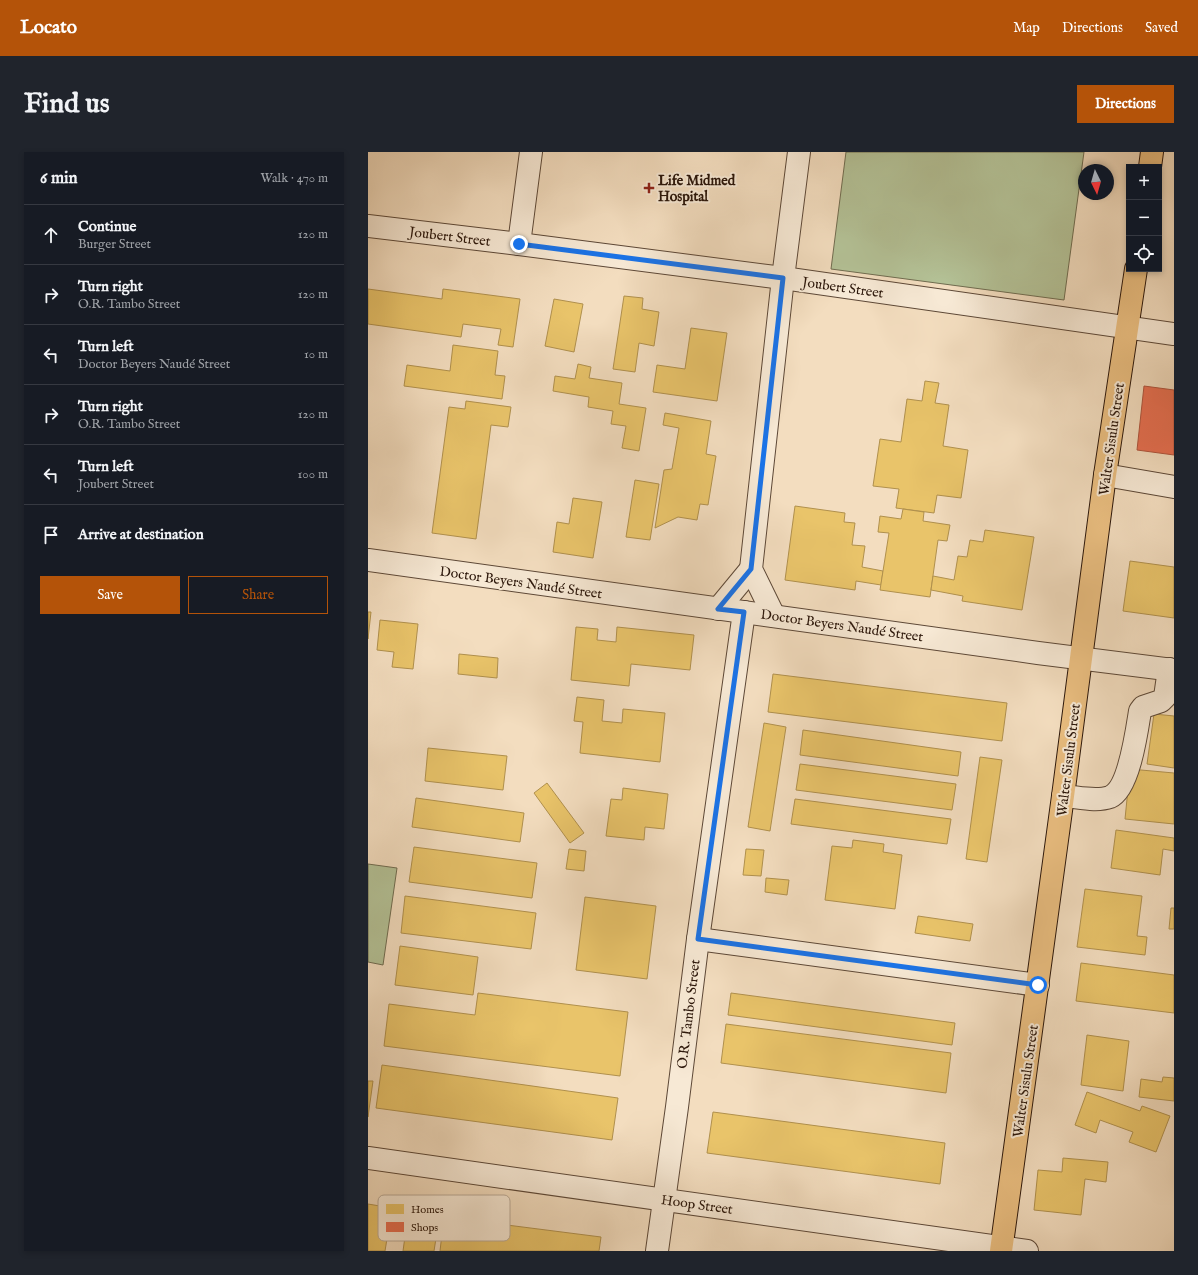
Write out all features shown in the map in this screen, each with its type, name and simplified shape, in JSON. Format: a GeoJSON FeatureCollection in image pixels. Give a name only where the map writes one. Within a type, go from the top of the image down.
{"type":"FeatureCollection","features":[{"type":"Feature","properties":{"kind":"highway"},"geometry":{"type":"LineString","coordinates":[[1150,164],[1152,152]]}},
{"type":"Feature","properties":{"kind":"highway","name":"Walter Sisulu Street"},"geometry":{"type":"LineString","coordinates":[[1001,1249],[1038,985],[1105,475],[1136,272]]}},
{"type":"Feature","properties":{"kind":"street"},"geometry":{"type":"LineString","coordinates":[[519,244],[531,152]]}},
{"type":"Feature","properties":{"kind":"street"},"geometry":{"type":"LineString","coordinates":[[774,616],[751,569],[783,278],[799,152]]}},
{"type":"Feature","properties":{"kind":"street","name":"Joubert Street"},"geometry":{"type":"LineString","coordinates":[[368,226],[783,278],[1174,334]]}},
{"type":"Feature","properties":{"kind":"street"},"geometry":{"type":"LineString","coordinates":[[1105,475],[1174,487]]}},
{"type":"Feature","properties":{"kind":"street","name":"Doctor Beyers Naudé Street"},"geometry":{"type":"LineString","coordinates":[[368,560],[1172,670]]}},
{"type":"Feature","properties":{"kind":"street"},"geometry":{"type":"LineString","coordinates":[[718,609],[751,569]]}},
{"type":"Feature","properties":{"kind":"street","name":"O.R. Tambo Street"},"geometry":{"type":"LineString","coordinates":[[657,1251],[698,939],[744,612]]}},
{"type":"Feature","properties":{"kind":"street"},"geometry":{"type":"LineString","coordinates":[[1063,796],[1103,799],[1117,792],[1123,780],[1135,745],[1140,711],[1143,707],[1161,701],[1164,697],[1172,670]]}},
{"type":"Feature","properties":{"kind":"street"},"geometry":{"type":"LineString","coordinates":[[698,939],[1038,985]]}},
{"type":"Feature","properties":{"kind":"street","name":"Hoop Street"},"geometry":{"type":"LineString","coordinates":[[368,1158],[1001,1249],[1027,1251]]}},
{"type":"Feature","properties":{"kind":"green space"},"geometry":{"type":"Polygon","coordinates":[[[846,152],[1084,152],[1082,164],[1078,164],[1078,196],[1064,300],[831,269],[846,152]]]}},
{"type":"Feature","properties":{"kind":"green space"},"geometry":{"type":"Polygon","coordinates":[[[368,864],[397,868],[383,965],[368,962],[368,864]]]}},
{"type":"Feature","properties":{"kind":"building: Homes"},"geometry":{"type":"Polygon","coordinates":[[[368,289],[442,299],[443,289],[520,299],[513,347],[498,345],[501,329],[463,324],[461,337],[368,324],[368,289]]]}},
{"type":"Feature","properties":{"kind":"building: Homes"},"geometry":{"type":"Polygon","coordinates":[[[624,296],[643,298],[642,309],[659,312],[654,346],[639,343],[635,372],[613,369],[624,296]]]}},
{"type":"Feature","properties":{"kind":"building: Homes"},"geometry":{"type":"Polygon","coordinates":[[[554,299],[583,304],[574,352],[545,346],[554,299]]]}},
{"type":"Feature","properties":{"kind":"building: Homes"},"geometry":{"type":"Polygon","coordinates":[[[691,328],[727,333],[717,401],[653,392],[657,365],[685,369],[691,328]]]}},
{"type":"Feature","properties":{"kind":"building: Homes"},"geometry":{"type":"Polygon","coordinates":[[[453,345],[498,351],[495,375],[505,376],[502,399],[404,386],[407,365],[450,371],[453,345]]]}},
{"type":"Feature","properties":{"kind":"building: Homes"},"geometry":{"type":"Polygon","coordinates":[[[578,364],[591,367],[589,378],[622,383],[619,404],[646,408],[639,451],[622,448],[626,426],[611,424],[613,411],[588,407],[589,397],[553,391],[555,376],[575,379],[578,364]]]}},
{"type":"Feature","properties":{"kind":"building: Homes"},"geometry":{"type":"Polygon","coordinates":[[[925,381],[939,383],[935,403],[949,405],[943,446],[968,450],[961,498],[937,495],[934,513],[896,508],[899,489],[873,486],[880,439],[901,442],[907,399],[922,401],[925,381]]]}},
{"type":"Feature","properties":{"kind":"building: Homes"},"geometry":{"type":"Polygon","coordinates":[[[466,401],[511,407],[508,427],[491,425],[476,539],[432,533],[449,407],[465,409],[466,401]]]}},
{"type":"Feature","properties":{"kind":"building: Homes"},"geometry":{"type":"Polygon","coordinates":[[[665,413],[711,421],[706,454],[716,456],[708,505],[700,504],[697,520],[678,517],[655,528],[664,470],[672,469],[679,428],[663,425],[665,413]]]}},
{"type":"Feature","properties":{"kind":"building: Homes"},"geometry":{"type":"Polygon","coordinates":[[[635,480],[659,484],[650,540],[626,537],[635,480]]]}},
{"type":"Feature","properties":{"kind":"building: Homes"},"geometry":{"type":"Polygon","coordinates":[[[573,498],[602,502],[593,558],[553,552],[557,522],[569,524],[573,498]]]}},
{"type":"Feature","properties":{"kind":"building: Homes"},"geometry":{"type":"Polygon","coordinates":[[[795,506],[845,513],[844,522],[855,523],[852,545],[865,546],[862,567],[883,571],[881,585],[856,581],[855,590],[785,580],[795,506]]]}},
{"type":"Feature","properties":{"kind":"building: Homes"},"geometry":{"type":"Polygon","coordinates":[[[903,509],[924,512],[923,521],[950,525],[947,541],[938,540],[930,597],[880,590],[889,533],[878,532],[880,516],[901,519],[903,509]]]}},
{"type":"Feature","properties":{"kind":"building: Homes"},"geometry":{"type":"Polygon","coordinates":[[[985,530],[1034,537],[1022,610],[962,601],[963,596],[931,590],[933,576],[954,580],[958,556],[967,557],[970,540],[983,542],[985,530]]]}},
{"type":"Feature","properties":{"kind":"building: Homes"},"geometry":{"type":"Polygon","coordinates":[[[1130,561],[1174,567],[1174,618],[1123,611],[1130,561]]]}},
{"type":"Feature","properties":{"kind":"building: Homes"},"geometry":{"type":"Polygon","coordinates":[[[368,612],[371,612],[368,639],[368,612]]]}},
{"type":"Feature","properties":{"kind":"building: Homes"},"geometry":{"type":"Polygon","coordinates":[[[380,620],[418,624],[413,669],[392,667],[394,652],[377,650],[380,620]]]}},
{"type":"Feature","properties":{"kind":"building: Homes"},"geometry":{"type":"Polygon","coordinates":[[[576,627],[598,629],[597,640],[616,642],[617,627],[694,635],[690,670],[631,664],[629,686],[571,680],[576,627]]]}},
{"type":"Feature","properties":{"kind":"building: Homes"},"geometry":{"type":"Polygon","coordinates":[[[459,654],[498,658],[497,678],[458,674],[459,654]]]}},
{"type":"Feature","properties":{"kind":"building: Homes"},"geometry":{"type":"Polygon","coordinates":[[[773,674],[1007,703],[1002,741],[768,712],[773,674]]]}},
{"type":"Feature","properties":{"kind":"building: Homes"},"geometry":{"type":"Polygon","coordinates":[[[577,697],[604,700],[602,721],[622,723],[623,709],[665,713],[660,762],[580,753],[583,722],[574,721],[577,697]]]}},
{"type":"Feature","properties":{"kind":"building: Homes"},"geometry":{"type":"Polygon","coordinates":[[[1154,714],[1174,716],[1174,768],[1147,764],[1154,714]]]}},
{"type":"Feature","properties":{"kind":"building: Homes"},"geometry":{"type":"Polygon","coordinates":[[[764,723],[786,727],[770,831],[748,827],[764,723]]]}},
{"type":"Feature","properties":{"kind":"building: Homes"},"geometry":{"type":"Polygon","coordinates":[[[803,730],[961,752],[958,776],[800,755],[803,730]]]}},
{"type":"Feature","properties":{"kind":"building: Homes"},"geometry":{"type":"Polygon","coordinates":[[[428,748],[507,756],[503,790],[425,781],[428,748]]]}},
{"type":"Feature","properties":{"kind":"building: Homes"},"geometry":{"type":"Polygon","coordinates":[[[980,757],[1002,760],[987,862],[966,859],[980,757]]]}},
{"type":"Feature","properties":{"kind":"building: Homes"},"geometry":{"type":"Polygon","coordinates":[[[800,764],[956,784],[952,810],[796,790],[800,764]]]}},
{"type":"Feature","properties":{"kind":"building: Homes"},"geometry":{"type":"Polygon","coordinates":[[[1130,769],[1174,773],[1174,824],[1125,819],[1130,769]]]}},
{"type":"Feature","properties":{"kind":"building: Homes"},"geometry":{"type":"Polygon","coordinates":[[[547,783],[584,833],[570,843],[534,793],[547,783]]]}},
{"type":"Feature","properties":{"kind":"building: Homes"},"geometry":{"type":"Polygon","coordinates":[[[623,788],[668,794],[664,829],[645,827],[644,840],[606,836],[611,799],[622,800],[623,788]]]}},
{"type":"Feature","properties":{"kind":"building: Homes"},"geometry":{"type":"Polygon","coordinates":[[[416,798],[524,813],[520,842],[412,827],[416,798]]]}},
{"type":"Feature","properties":{"kind":"building: Homes"},"geometry":{"type":"Polygon","coordinates":[[[795,799],[951,819],[947,844],[791,824],[795,799]]]}},
{"type":"Feature","properties":{"kind":"building: Homes"},"geometry":{"type":"Polygon","coordinates":[[[1116,830],[1174,838],[1174,851],[1163,849],[1160,875],[1111,868],[1116,830]]]}},
{"type":"Feature","properties":{"kind":"building: Homes"},"geometry":{"type":"Polygon","coordinates":[[[853,840],[884,844],[883,852],[902,855],[895,909],[825,900],[832,846],[852,848],[853,840]]]}},
{"type":"Feature","properties":{"kind":"building: Homes"},"geometry":{"type":"Polygon","coordinates":[[[414,847],[537,863],[532,898],[409,882],[414,847]]]}},
{"type":"Feature","properties":{"kind":"building: Homes"},"geometry":{"type":"Polygon","coordinates":[[[569,849],[586,851],[584,871],[566,869],[569,849]]]}},
{"type":"Feature","properties":{"kind":"building: Homes"},"geometry":{"type":"Polygon","coordinates":[[[746,849],[764,850],[761,876],[743,875],[746,849]]]}},
{"type":"Feature","properties":{"kind":"building: Homes"},"geometry":{"type":"Polygon","coordinates":[[[766,878],[789,880],[787,895],[765,892],[766,878]]]}},
{"type":"Feature","properties":{"kind":"building: Homes"},"geometry":{"type":"Polygon","coordinates":[[[1085,889],[1142,896],[1137,936],[1147,937],[1145,955],[1077,947],[1085,889]]]}},
{"type":"Feature","properties":{"kind":"building: Homes"},"geometry":{"type":"Polygon","coordinates":[[[405,896],[536,913],[531,949],[401,933],[405,896]]]}},
{"type":"Feature","properties":{"kind":"building: Homes"},"geometry":{"type":"Polygon","coordinates":[[[585,897],[656,906],[647,979],[576,970],[585,897]]]}},
{"type":"Feature","properties":{"kind":"building: Homes"},"geometry":{"type":"Polygon","coordinates":[[[1171,908],[1174,908],[1174,929],[1169,929],[1171,908]]]}},
{"type":"Feature","properties":{"kind":"building: Homes"},"geometry":{"type":"Polygon","coordinates":[[[918,916],[973,924],[970,941],[915,933],[918,916]]]}},
{"type":"Feature","properties":{"kind":"building: Homes"},"geometry":{"type":"Polygon","coordinates":[[[400,946],[478,957],[473,995],[395,985],[400,946]]]}},
{"type":"Feature","properties":{"kind":"building: Homes"},"geometry":{"type":"Polygon","coordinates":[[[1081,963],[1174,975],[1174,1013],[1076,1001],[1081,963]]]}},
{"type":"Feature","properties":{"kind":"building: Homes"},"geometry":{"type":"Polygon","coordinates":[[[478,993],[628,1012],[620,1076],[384,1046],[389,1004],[475,1015],[478,993]]]}},
{"type":"Feature","properties":{"kind":"building: Homes"},"geometry":{"type":"Polygon","coordinates":[[[731,993],[955,1023],[952,1045],[728,1015],[731,993]]]}},
{"type":"Feature","properties":{"kind":"building: Homes"},"geometry":{"type":"Polygon","coordinates":[[[726,1024],[951,1053],[946,1093],[721,1063],[726,1024]]]}},
{"type":"Feature","properties":{"kind":"building: Homes"},"geometry":{"type":"Polygon","coordinates":[[[1087,1035],[1129,1041],[1123,1091],[1081,1085],[1087,1035]]]}},
{"type":"Feature","properties":{"kind":"building: Homes"},"geometry":{"type":"Polygon","coordinates":[[[382,1065],[618,1098],[612,1140],[376,1108],[382,1065]]]}},
{"type":"Feature","properties":{"kind":"building: Homes"},"geometry":{"type":"Polygon","coordinates":[[[1163,1077],[1174,1078],[1174,1101],[1139,1097],[1141,1079],[1162,1082],[1163,1077]]]}},
{"type":"Feature","properties":{"kind":"building: Homes"},"geometry":{"type":"Polygon","coordinates":[[[368,1081],[373,1081],[368,1117],[368,1081]]]}},
{"type":"Feature","properties":{"kind":"building: Homes"},"geometry":{"type":"Polygon","coordinates":[[[1087,1092],[1140,1111],[1142,1106],[1170,1116],[1156,1152],[1129,1142],[1133,1132],[1100,1120],[1096,1133],[1075,1125],[1087,1092]]]}},
{"type":"Feature","properties":{"kind":"building: Homes"},"geometry":{"type":"Polygon","coordinates":[[[713,1112],[945,1143],[940,1184],[707,1153],[713,1112]]]}},
{"type":"Feature","properties":{"kind":"building: Homes"},"geometry":{"type":"Polygon","coordinates":[[[1063,1158],[1108,1162],[1106,1182],[1085,1179],[1081,1215],[1034,1210],[1038,1170],[1062,1172],[1063,1158]]]}},
{"type":"Feature","properties":{"kind":"building: Homes"},"geometry":{"type":"Polygon","coordinates":[[[368,1204],[378,1206],[378,1241],[387,1241],[385,1251],[368,1251],[368,1204]]]}},
{"type":"Feature","properties":{"kind":"building: Homes"},"geometry":{"type":"Polygon","coordinates":[[[510,1225],[601,1237],[599,1251],[440,1251],[441,1241],[510,1241],[510,1225]]]}},
{"type":"Feature","properties":{"kind":"building: Homes"},"geometry":{"type":"Polygon","coordinates":[[[404,1241],[436,1241],[434,1251],[403,1251],[404,1241]]]}},
{"type":"Feature","properties":{"kind":"building: Shops"},"geometry":{"type":"Polygon","coordinates":[[[1144,386],[1174,390],[1174,455],[1137,450],[1144,386]]]}},
{"type":"Feature","properties":{"kind":"place","name":"Life Midmed Hospital"},"geometry":{"type":"Point","coordinates":[649,188]}},
{"type":"Feature","properties":{"kind":"route"},"geometry":{"type":"LineString","coordinates":[[519,244],[783,278],[751,569],[718,609],[744,612],[698,939],[1038,985]]}}]}
